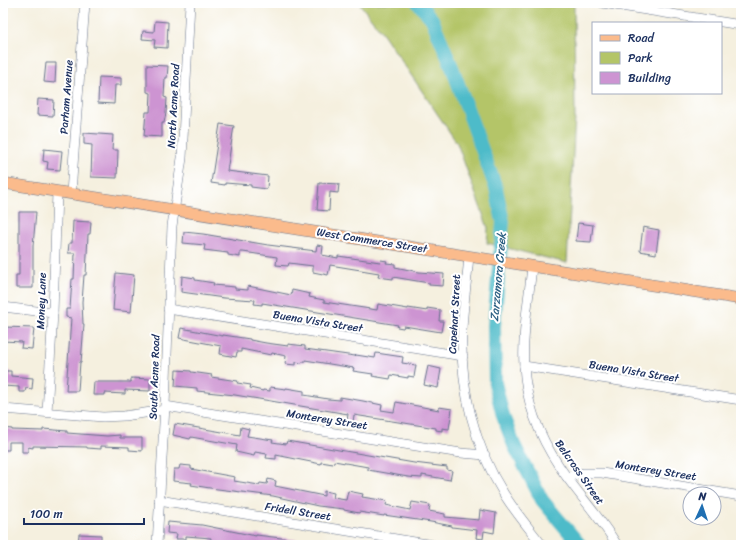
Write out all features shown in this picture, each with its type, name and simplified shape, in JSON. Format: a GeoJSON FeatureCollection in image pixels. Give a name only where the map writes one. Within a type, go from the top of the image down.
{"type":"FeatureCollection","features":[{"type":"Feature","properties":{"kind":"main road","name":"West Commerce Street"},"geometry":{"type":"LineString","coordinates":[[3,182],[57,192],[175,209],[741,299]]}},
{"type":"Feature","properties":{"kind":"street","name":"Parham Avenue"},"geometry":{"type":"LineString","coordinates":[[71,194],[85,3]]}},
{"type":"Feature","properties":{"kind":"street","name":"North Acme Road"},"geometry":{"type":"LineString","coordinates":[[175,209],[182,158],[190,3]]}},
{"type":"Feature","properties":{"kind":"street"},"geometry":{"type":"LineString","coordinates":[[602,3],[741,25]]}},
{"type":"Feature","properties":{"kind":"street","name":"Money Lane"},"geometry":{"type":"LineString","coordinates":[[47,412],[53,313],[57,192]]}},
{"type":"Feature","properties":{"kind":"street","name":"South Acme Road"},"geometry":{"type":"LineString","coordinates":[[157,545],[165,408],[172,226],[175,209]]}},
{"type":"Feature","properties":{"kind":"street","name":"Capehart Street"},"geometry":{"type":"LineString","coordinates":[[470,256],[462,332],[468,408],[473,426],[485,455],[504,493],[542,545]]}},
{"type":"Feature","properties":{"kind":"street","name":"Belcross Street"},"geometry":{"type":"LineString","coordinates":[[526,265],[524,366],[526,384],[538,430],[549,451],[617,545]]}},
{"type":"Feature","properties":{"kind":"street"},"geometry":{"type":"LineString","coordinates":[[3,307],[53,313]]}},
{"type":"Feature","properties":{"kind":"street","name":"Buena Vista Street"},"geometry":{"type":"LineString","coordinates":[[168,309],[463,356]]}},
{"type":"Feature","properties":{"kind":"street","name":"Buena Vista Street"},"geometry":{"type":"LineString","coordinates":[[524,366],[741,400]]}},
{"type":"Feature","properties":{"kind":"street","name":"Monterey Street"},"geometry":{"type":"LineString","coordinates":[[3,409],[103,417],[124,416],[165,408],[454,452],[485,455]]}},
{"type":"Feature","properties":{"kind":"street","name":"Monterey Street"},"geometry":{"type":"LineString","coordinates":[[567,477],[583,473],[602,474],[741,496]]}},
{"type":"Feature","properties":{"kind":"street","name":"Fridell Street"},"geometry":{"type":"LineString","coordinates":[[159,500],[434,545]]}},
{"type":"Feature","properties":{"kind":"green space"},"geometry":{"type":"Polygon","coordinates":[[[359,3],[574,3],[575,117],[567,263],[487,243],[488,228],[457,143],[384,35],[359,3]]]}},
{"type":"Feature","properties":{"kind":"building"},"geometry":{"type":"Polygon","coordinates":[[[155,21],[168,22],[167,48],[154,47],[155,40],[142,39],[143,31],[154,32],[155,21]]]}},
{"type":"Feature","properties":{"kind":"building"},"geometry":{"type":"Polygon","coordinates":[[[46,63],[56,63],[55,83],[44,82],[46,63]]]}},
{"type":"Feature","properties":{"kind":"building"},"geometry":{"type":"Polygon","coordinates":[[[147,65],[168,66],[167,78],[165,78],[164,97],[167,98],[164,123],[162,123],[162,137],[144,136],[146,112],[150,112],[151,93],[147,92],[147,65]]]}},
{"type":"Feature","properties":{"kind":"building"},"geometry":{"type":"Polygon","coordinates":[[[99,77],[121,78],[121,85],[115,85],[114,104],[98,103],[99,77]]]}},
{"type":"Feature","properties":{"kind":"building"},"geometry":{"type":"Polygon","coordinates":[[[38,99],[54,100],[53,116],[37,115],[38,99]]]}},
{"type":"Feature","properties":{"kind":"building"},"geometry":{"type":"Polygon","coordinates":[[[220,124],[234,126],[227,171],[268,176],[267,189],[251,187],[251,185],[225,183],[225,185],[211,183],[220,124]]]}},
{"type":"Feature","properties":{"kind":"building"},"geometry":{"type":"Polygon","coordinates":[[[84,133],[113,135],[112,150],[118,150],[117,178],[91,177],[92,145],[84,144],[84,133]]]}},
{"type":"Feature","properties":{"kind":"building"},"geometry":{"type":"Polygon","coordinates":[[[44,149],[62,151],[60,170],[47,169],[48,162],[43,161],[44,149]]]}},
{"type":"Feature","properties":{"kind":"building"},"geometry":{"type":"Polygon","coordinates":[[[319,183],[339,184],[338,193],[330,192],[329,211],[317,210],[319,183]]]}},
{"type":"Feature","properties":{"kind":"building"},"geometry":{"type":"Polygon","coordinates":[[[19,212],[36,212],[33,246],[33,288],[16,288],[16,275],[19,275],[19,212]]]}},
{"type":"Feature","properties":{"kind":"building"},"geometry":{"type":"Polygon","coordinates":[[[73,221],[91,222],[90,234],[88,234],[86,275],[84,275],[82,302],[84,324],[78,391],[66,391],[71,318],[66,317],[66,309],[70,309],[72,279],[74,279],[75,253],[68,253],[69,243],[72,243],[73,221]]]}},
{"type":"Feature","properties":{"kind":"building"},"geometry":{"type":"Polygon","coordinates":[[[578,223],[593,225],[591,242],[576,241],[578,223]]]}},
{"type":"Feature","properties":{"kind":"building"},"geometry":{"type":"Polygon","coordinates":[[[643,227],[659,230],[656,254],[640,251],[643,227]]]}},
{"type":"Feature","properties":{"kind":"building"},"geometry":{"type":"Polygon","coordinates":[[[184,232],[316,251],[317,245],[323,246],[322,255],[380,262],[381,260],[387,261],[386,263],[395,264],[395,267],[419,272],[444,274],[443,286],[429,285],[429,283],[393,277],[393,279],[378,277],[379,273],[330,265],[328,275],[313,272],[313,266],[289,263],[288,266],[276,265],[277,257],[240,252],[240,257],[228,255],[228,253],[204,250],[205,245],[183,243],[184,232]]]}},
{"type":"Feature","properties":{"kind":"building"},"geometry":{"type":"Polygon","coordinates":[[[116,273],[134,275],[131,312],[113,310],[116,273]]]}},
{"type":"Feature","properties":{"kind":"building"},"geometry":{"type":"Polygon","coordinates":[[[182,276],[214,283],[213,285],[235,287],[235,289],[248,290],[248,286],[291,295],[292,290],[310,294],[309,297],[324,300],[324,302],[377,310],[378,304],[427,311],[427,308],[440,310],[439,321],[443,321],[441,332],[404,326],[403,328],[397,327],[398,325],[262,303],[262,305],[254,304],[255,300],[224,298],[181,292],[182,276]]]}},
{"type":"Feature","properties":{"kind":"building"},"geometry":{"type":"Polygon","coordinates":[[[3,327],[34,328],[32,349],[21,348],[22,342],[3,341],[3,327]]]}},
{"type":"Feature","properties":{"kind":"building"},"geometry":{"type":"Polygon","coordinates":[[[181,328],[266,343],[288,346],[288,344],[305,346],[305,349],[355,356],[375,358],[376,353],[403,357],[402,363],[416,365],[414,377],[408,376],[408,378],[391,375],[390,379],[372,376],[373,374],[353,371],[354,368],[305,360],[305,362],[302,363],[296,362],[296,365],[285,364],[286,356],[272,353],[271,355],[241,349],[241,352],[237,352],[236,357],[220,354],[221,346],[179,338],[181,328]]]}},
{"type":"Feature","properties":{"kind":"building"},"geometry":{"type":"Polygon","coordinates":[[[428,366],[441,369],[438,388],[424,385],[428,366]]]}},
{"type":"Feature","properties":{"kind":"building"},"geometry":{"type":"Polygon","coordinates":[[[176,370],[191,371],[212,375],[211,377],[238,381],[237,383],[251,385],[250,388],[263,391],[270,391],[270,387],[286,388],[304,391],[304,395],[340,400],[340,397],[363,401],[382,405],[381,410],[394,412],[396,402],[439,410],[439,407],[452,409],[449,429],[442,428],[442,431],[436,430],[436,428],[354,415],[353,422],[347,421],[348,414],[235,395],[197,391],[197,388],[175,386],[176,370]]]}},
{"type":"Feature","properties":{"kind":"building"},"geometry":{"type":"Polygon","coordinates":[[[3,371],[11,371],[11,376],[33,378],[32,389],[26,388],[25,392],[19,392],[19,387],[3,386],[3,371]]]}},
{"type":"Feature","properties":{"kind":"building"},"geometry":{"type":"Polygon","coordinates":[[[131,378],[150,379],[150,391],[125,390],[125,394],[105,393],[105,395],[93,395],[94,382],[131,382],[131,378]]]}},
{"type":"Feature","properties":{"kind":"building"},"geometry":{"type":"Polygon","coordinates":[[[175,424],[240,435],[241,427],[249,429],[247,436],[273,440],[272,442],[286,444],[287,441],[414,463],[447,467],[447,470],[452,471],[450,480],[422,475],[422,478],[408,477],[368,470],[368,467],[334,461],[333,464],[321,462],[321,464],[276,455],[276,459],[266,458],[267,454],[255,452],[254,456],[236,452],[237,445],[191,437],[190,439],[173,435],[175,424]]]}},
{"type":"Feature","properties":{"kind":"building"},"geometry":{"type":"Polygon","coordinates":[[[3,428],[12,430],[43,431],[43,429],[67,431],[67,433],[107,436],[120,435],[120,438],[142,438],[142,451],[129,450],[129,447],[101,446],[101,449],[87,447],[33,446],[33,448],[28,447],[28,452],[22,452],[22,442],[9,442],[9,450],[3,450],[3,428]]]}},
{"type":"Feature","properties":{"kind":"building"},"geometry":{"type":"Polygon","coordinates":[[[180,465],[191,466],[191,469],[235,477],[234,481],[259,485],[260,483],[267,484],[268,479],[276,481],[275,486],[324,496],[324,491],[334,493],[333,498],[346,500],[348,491],[363,494],[362,497],[387,501],[386,505],[410,510],[412,502],[430,505],[429,511],[445,514],[445,517],[479,520],[480,510],[496,513],[494,533],[484,531],[483,539],[476,538],[477,530],[384,515],[359,513],[273,496],[210,488],[191,485],[192,483],[173,481],[174,469],[179,469],[180,465]]]}},
{"type":"Feature","properties":{"kind":"building"},"geometry":{"type":"Polygon","coordinates":[[[168,522],[202,525],[256,536],[304,541],[303,545],[223,545],[210,543],[211,538],[186,536],[186,539],[176,539],[177,534],[167,533],[168,522]]]}},
{"type":"Feature","properties":{"kind":"building"},"geometry":{"type":"Polygon","coordinates":[[[79,534],[101,535],[101,545],[78,545],[79,534]]]}},
{"type":"Feature","properties":{"kind":"waterway","name":"Zarzamora Creek"},"geometry":{"type":"LineString","coordinates":[[418,3],[432,19],[452,67],[496,188],[503,222],[494,326],[495,383],[503,416],[514,445],[542,500],[580,545]]}}]}
